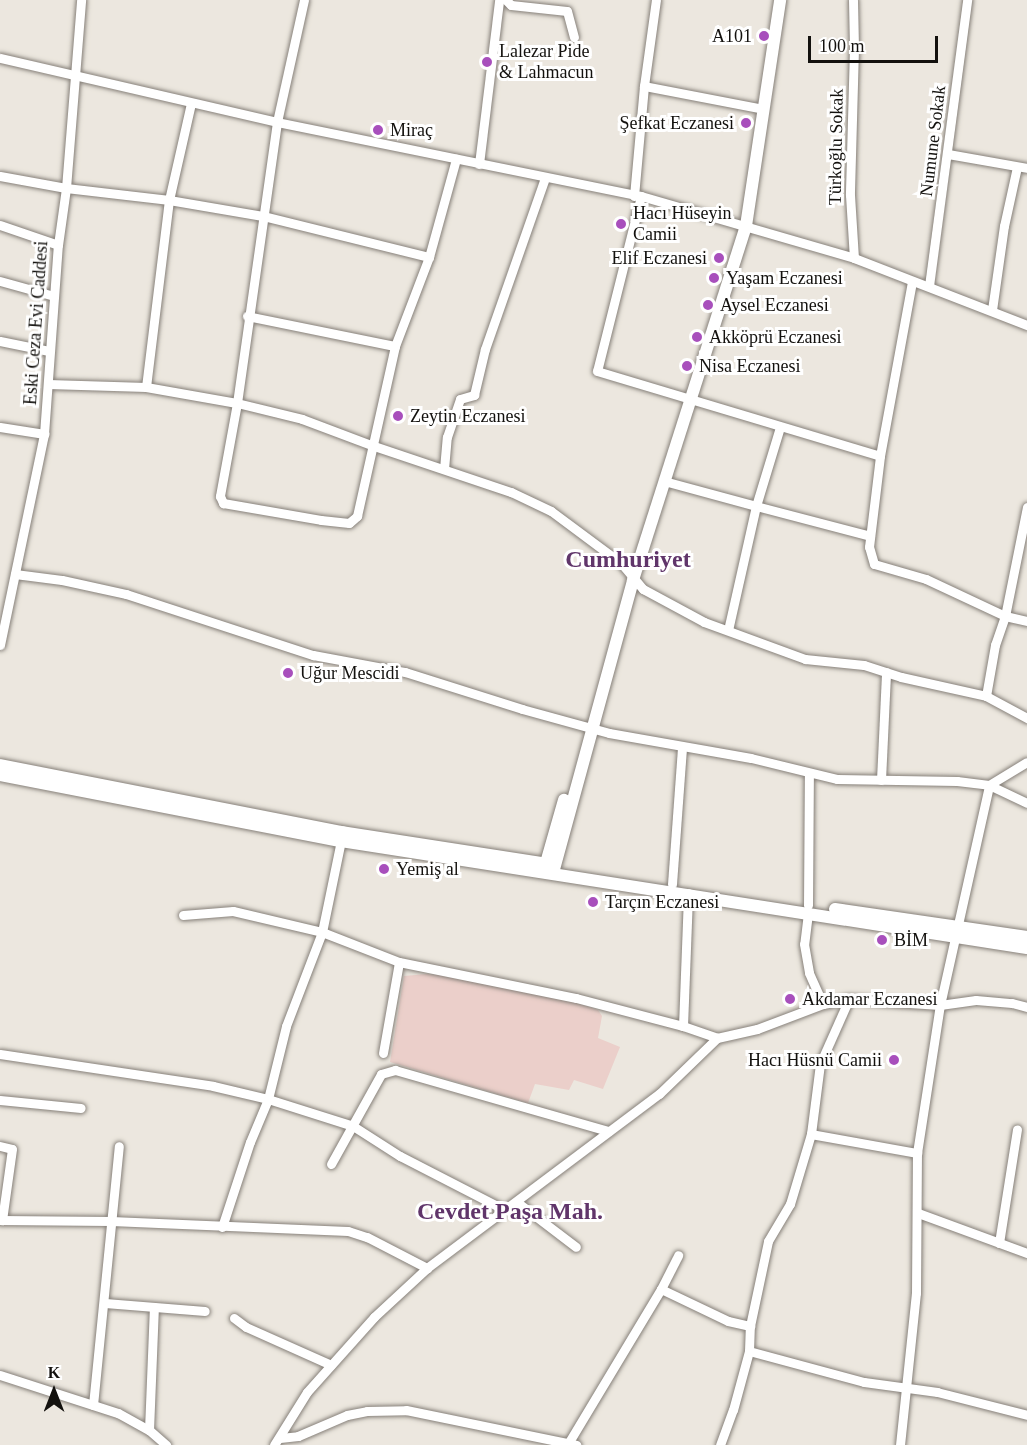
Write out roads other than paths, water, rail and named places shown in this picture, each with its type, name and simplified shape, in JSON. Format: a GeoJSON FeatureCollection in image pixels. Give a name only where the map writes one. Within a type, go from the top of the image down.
{"type":"FeatureCollection","features":[{"type":"Feature","properties":{"kind":"street","name":"Eski Ceza Evi Caddesi"},"geometry":{"type":"LineString","coordinates":[[0,644],[4,599],[15,574],[44,434],[58,245],[66,188],[81,0]]}},
{"type":"Feature","properties":{"kind":"street"},"geometry":{"type":"LineString","coordinates":[[304,0],[277,122],[247,316],[237,403],[220,496],[224,503],[349,523],[357,516],[395,346],[429,257],[456,159]]}},
{"type":"Feature","properties":{"kind":"street"},"geometry":{"type":"LineString","coordinates":[[479,164],[499,0]]}},
{"type":"Feature","properties":{"kind":"street"},"geometry":{"type":"LineString","coordinates":[[506,0],[511,5],[567,12],[573,37]]}},
{"type":"Feature","properties":{"kind":"street"},"geometry":{"type":"LineString","coordinates":[[656,0],[644,86],[638,196],[597,371],[880,456]]}},
{"type":"Feature","properties":{"kind":"street"},"geometry":{"type":"LineString","coordinates":[[761,109],[775,0]]}},
{"type":"Feature","properties":{"kind":"street"},"geometry":{"type":"LineString","coordinates":[[549,868],[631,576],[743,225],[780,0]]}},
{"type":"Feature","properties":{"kind":"street","name":"Türkoğlu Sokak"},"geometry":{"type":"LineString","coordinates":[[853,0],[850,195],[854,258]]}},
{"type":"Feature","properties":{"kind":"street","name":"Numune Sokak"},"geometry":{"type":"LineString","coordinates":[[929,286],[967,0]]}},
{"type":"Feature","properties":{"kind":"street"},"geometry":{"type":"LineString","coordinates":[[0,58],[277,122],[638,196],[854,258],[1027,325]]}},
{"type":"Feature","properties":{"kind":"street"},"geometry":{"type":"LineString","coordinates":[[644,86],[761,109]]}},
{"type":"Feature","properties":{"kind":"street"},"geometry":{"type":"LineString","coordinates":[[146,387],[169,200],[191,103]]}},
{"type":"Feature","properties":{"kind":"street"},"geometry":{"type":"LineString","coordinates":[[948,154],[1022,168],[1004,226],[992,310]]}},
{"type":"Feature","properties":{"kind":"street"},"geometry":{"type":"LineString","coordinates":[[0,176],[66,188],[169,200],[263,216],[429,257]]}},
{"type":"Feature","properties":{"kind":"street"},"geometry":{"type":"LineString","coordinates":[[444,468],[447,437],[460,399],[474,395],[485,349],[545,178]]}},
{"type":"Feature","properties":{"kind":"street"},"geometry":{"type":"LineString","coordinates":[[0,225],[58,245]]}},
{"type":"Feature","properties":{"kind":"street"},"geometry":{"type":"LineString","coordinates":[[0,281],[54,296]]}},
{"type":"Feature","properties":{"kind":"street"},"geometry":{"type":"LineString","coordinates":[[912,281],[880,456],[869,546],[874,564],[926,579],[1005,616],[1027,621]]}},
{"type":"Feature","properties":{"kind":"street"},"geometry":{"type":"LineString","coordinates":[[247,316],[395,346]]}},
{"type":"Feature","properties":{"kind":"street"},"geometry":{"type":"LineString","coordinates":[[0,341],[49,351]]}},
{"type":"Feature","properties":{"kind":"street"},"geometry":{"type":"LineString","coordinates":[[48,384],[146,387],[237,403],[302,419],[511,492],[551,511],[622,564],[643,589],[704,622],[805,659],[864,665],[986,696],[1027,718]]}},
{"type":"Feature","properties":{"kind":"street"},"geometry":{"type":"LineString","coordinates":[[631,576],[664,481],[686,399]]}},
{"type":"Feature","properties":{"kind":"street"},"geometry":{"type":"LineString","coordinates":[[0,427],[44,434]]}},
{"type":"Feature","properties":{"kind":"street"},"geometry":{"type":"LineString","coordinates":[[728,630],[756,506],[780,427]]}},
{"type":"Feature","properties":{"kind":"street"},"geometry":{"type":"LineString","coordinates":[[664,481],[870,536]]}},
{"type":"Feature","properties":{"kind":"street"},"geometry":{"type":"LineString","coordinates":[[986,696],[995,645],[1005,616],[1027,507]]}},
{"type":"Feature","properties":{"kind":"street"},"geometry":{"type":"LineString","coordinates":[[15,574],[62,580],[126,594],[313,655],[405,672],[588,728],[751,759],[837,779],[957,781],[989,785],[1027,803]]}},
{"type":"Feature","properties":{"kind":"street"},"geometry":{"type":"LineString","coordinates":[[881,780],[886,672]]}},
{"type":"Feature","properties":{"kind":"street"},"geometry":{"type":"LineString","coordinates":[[672,884],[682,747]]}},
{"type":"Feature","properties":{"kind":"street"},"geometry":{"type":"LineString","coordinates":[[900,1445],[904,1388],[908,1374],[916,1293],[917,1153],[940,1005],[989,785],[1027,762]]}},
{"type":"Feature","properties":{"kind":"street"},"geometry":{"type":"LineString","coordinates":[[0,765],[342,837]]}},
{"type":"Feature","properties":{"kind":"street"},"geometry":{"type":"LineString","coordinates":[[809,773],[806,954],[809,973],[823,1004]]}},
{"type":"Feature","properties":{"kind":"street"},"geometry":{"type":"LineString","coordinates":[[0,775],[342,837],[672,884],[808,909]]}},
{"type":"Feature","properties":{"kind":"street"},"geometry":{"type":"LineString","coordinates":[[222,1227],[250,1142],[268,1099],[286,1026],[322,932],[342,837]]}},
{"type":"Feature","properties":{"kind":"street"},"geometry":{"type":"LineString","coordinates":[[549,868],[688,893],[956,932],[1027,948]]}},
{"type":"Feature","properties":{"kind":"street"},"geometry":{"type":"LineString","coordinates":[[682,1026],[688,893]]}},
{"type":"Feature","properties":{"kind":"street"},"geometry":{"type":"LineString","coordinates":[[183,915],[233,911],[322,932],[399,963],[576,998],[682,1026],[717,1038]]}},
{"type":"Feature","properties":{"kind":"street"},"geometry":{"type":"LineString","coordinates":[[956,932],[1027,937]]}},
{"type":"Feature","properties":{"kind":"street"},"geometry":{"type":"LineString","coordinates":[[383,1053],[399,963]]}},
{"type":"Feature","properties":{"kind":"street"},"geometry":{"type":"LineString","coordinates":[[720,1445],[733,1410],[748,1351],[750,1326],[768,1241],[790,1204],[811,1134],[820,1064],[849,999]]}},
{"type":"Feature","properties":{"kind":"street"},"geometry":{"type":"LineString","coordinates":[[277,1442],[307,1392],[374,1317],[428,1268],[659,1094],[717,1038],[757,1029],[823,1004],[849,999],[940,1005],[976,1000],[1012,1003],[1027,1007]]}},
{"type":"Feature","properties":{"kind":"street"},"geometry":{"type":"LineString","coordinates":[[0,1054],[213,1086],[268,1099],[353,1126],[400,1156],[505,1210]]}},
{"type":"Feature","properties":{"kind":"street"},"geometry":{"type":"LineString","coordinates":[[331,1164],[381,1074],[395,1070],[608,1131]]}},
{"type":"Feature","properties":{"kind":"street"},"geometry":{"type":"LineString","coordinates":[[0,1100],[81,1108]]}},
{"type":"Feature","properties":{"kind":"street"},"geometry":{"type":"LineString","coordinates":[[999,1243],[1017,1129]]}},
{"type":"Feature","properties":{"kind":"street"},"geometry":{"type":"LineString","coordinates":[[811,1134],[917,1153]]}},
{"type":"Feature","properties":{"kind":"street"},"geometry":{"type":"LineString","coordinates":[[0,1146],[12,1149],[1,1220],[111,1221],[348,1231],[367,1237],[428,1268]]}},
{"type":"Feature","properties":{"kind":"street"},"geometry":{"type":"LineString","coordinates":[[93,1405],[105,1303],[118,1146]]}},
{"type":"Feature","properties":{"kind":"street"},"geometry":{"type":"LineString","coordinates":[[517,1202],[576,1247]]}},
{"type":"Feature","properties":{"kind":"street"},"geometry":{"type":"LineString","coordinates":[[918,1213],[1027,1253]]}},
{"type":"Feature","properties":{"kind":"street"},"geometry":{"type":"LineString","coordinates":[[277,1442],[298,1436],[347,1415],[367,1411],[406,1410],[573,1444],[678,1255]]}},
{"type":"Feature","properties":{"kind":"street"},"geometry":{"type":"LineString","coordinates":[[661,1288],[728,1321],[750,1326]]}},
{"type":"Feature","properties":{"kind":"street"},"geometry":{"type":"LineString","coordinates":[[105,1303],[205,1311]]}},
{"type":"Feature","properties":{"kind":"street"},"geometry":{"type":"LineString","coordinates":[[149,1430],[154,1307]]}},
{"type":"Feature","properties":{"kind":"street"},"geometry":{"type":"LineString","coordinates":[[234,1318],[246,1327],[331,1365]]}},
{"type":"Feature","properties":{"kind":"street"},"geometry":{"type":"LineString","coordinates":[[748,1351],[864,1382],[937,1392],[1027,1415]]}},
{"type":"Feature","properties":{"kind":"street"},"geometry":{"type":"LineString","coordinates":[[0,1375],[118,1413],[149,1430],[166,1445]]}},
{"type":"Feature","properties":{"kind":"place","name":"A101"},"geometry":{"type":"Point","coordinates":[764,36]}},
{"type":"Feature","properties":{"kind":"place","name":"Lalezar Pide & Lahmacun"},"geometry":{"type":"Point","coordinates":[487,62]}},
{"type":"Feature","properties":{"kind":"place","name":"Şefkat Eczanesi"},"geometry":{"type":"Point","coordinates":[746,123]}},
{"type":"Feature","properties":{"kind":"place","name":"Miraç"},"geometry":{"type":"Point","coordinates":[378,130]}},
{"type":"Feature","properties":{"kind":"place","name":"Hacı Hüseyin Camii"},"geometry":{"type":"Point","coordinates":[621,224]}},
{"type":"Feature","properties":{"kind":"place","name":"Elif Eczanesi"},"geometry":{"type":"Point","coordinates":[719,258]}},
{"type":"Feature","properties":{"kind":"place","name":"Yaşam Eczanesi"},"geometry":{"type":"Point","coordinates":[714,278]}},
{"type":"Feature","properties":{"kind":"place","name":"Aysel Eczanesi"},"geometry":{"type":"Point","coordinates":[708,305]}},
{"type":"Feature","properties":{"kind":"place","name":"Akköprü Eczanesi"},"geometry":{"type":"Point","coordinates":[697,337]}},
{"type":"Feature","properties":{"kind":"place","name":"Nisa Eczanesi"},"geometry":{"type":"Point","coordinates":[687,366]}},
{"type":"Feature","properties":{"kind":"place","name":"Zeytin Eczanesi"},"geometry":{"type":"Point","coordinates":[398,416]}},
{"type":"Feature","properties":{"kind":"place","name":"Uğur Mescidi"},"geometry":{"type":"Point","coordinates":[288,673]}},
{"type":"Feature","properties":{"kind":"place","name":"Yemiş al"},"geometry":{"type":"Point","coordinates":[384,869]}},
{"type":"Feature","properties":{"kind":"place","name":"Tarçın Eczanesi"},"geometry":{"type":"Point","coordinates":[593,902]}},
{"type":"Feature","properties":{"kind":"place","name":"BİM"},"geometry":{"type":"Point","coordinates":[882,940]}},
{"type":"Feature","properties":{"kind":"place","name":"Akdamar Eczanesi"},"geometry":{"type":"Point","coordinates":[790,999]}},
{"type":"Feature","properties":{"kind":"place","name":"Hacı Hüsnü Camii"},"geometry":{"type":"Point","coordinates":[894,1060]}},
{"type":"Feature","properties":{"kind":"district","name":"Cumhuriyet"},"geometry":{"type":"Point","coordinates":[628,560]}},
{"type":"Feature","properties":{"kind":"district","name":"Cevdet Paşa Mah."},"geometry":{"type":"Point","coordinates":[510,1212]}}]}
